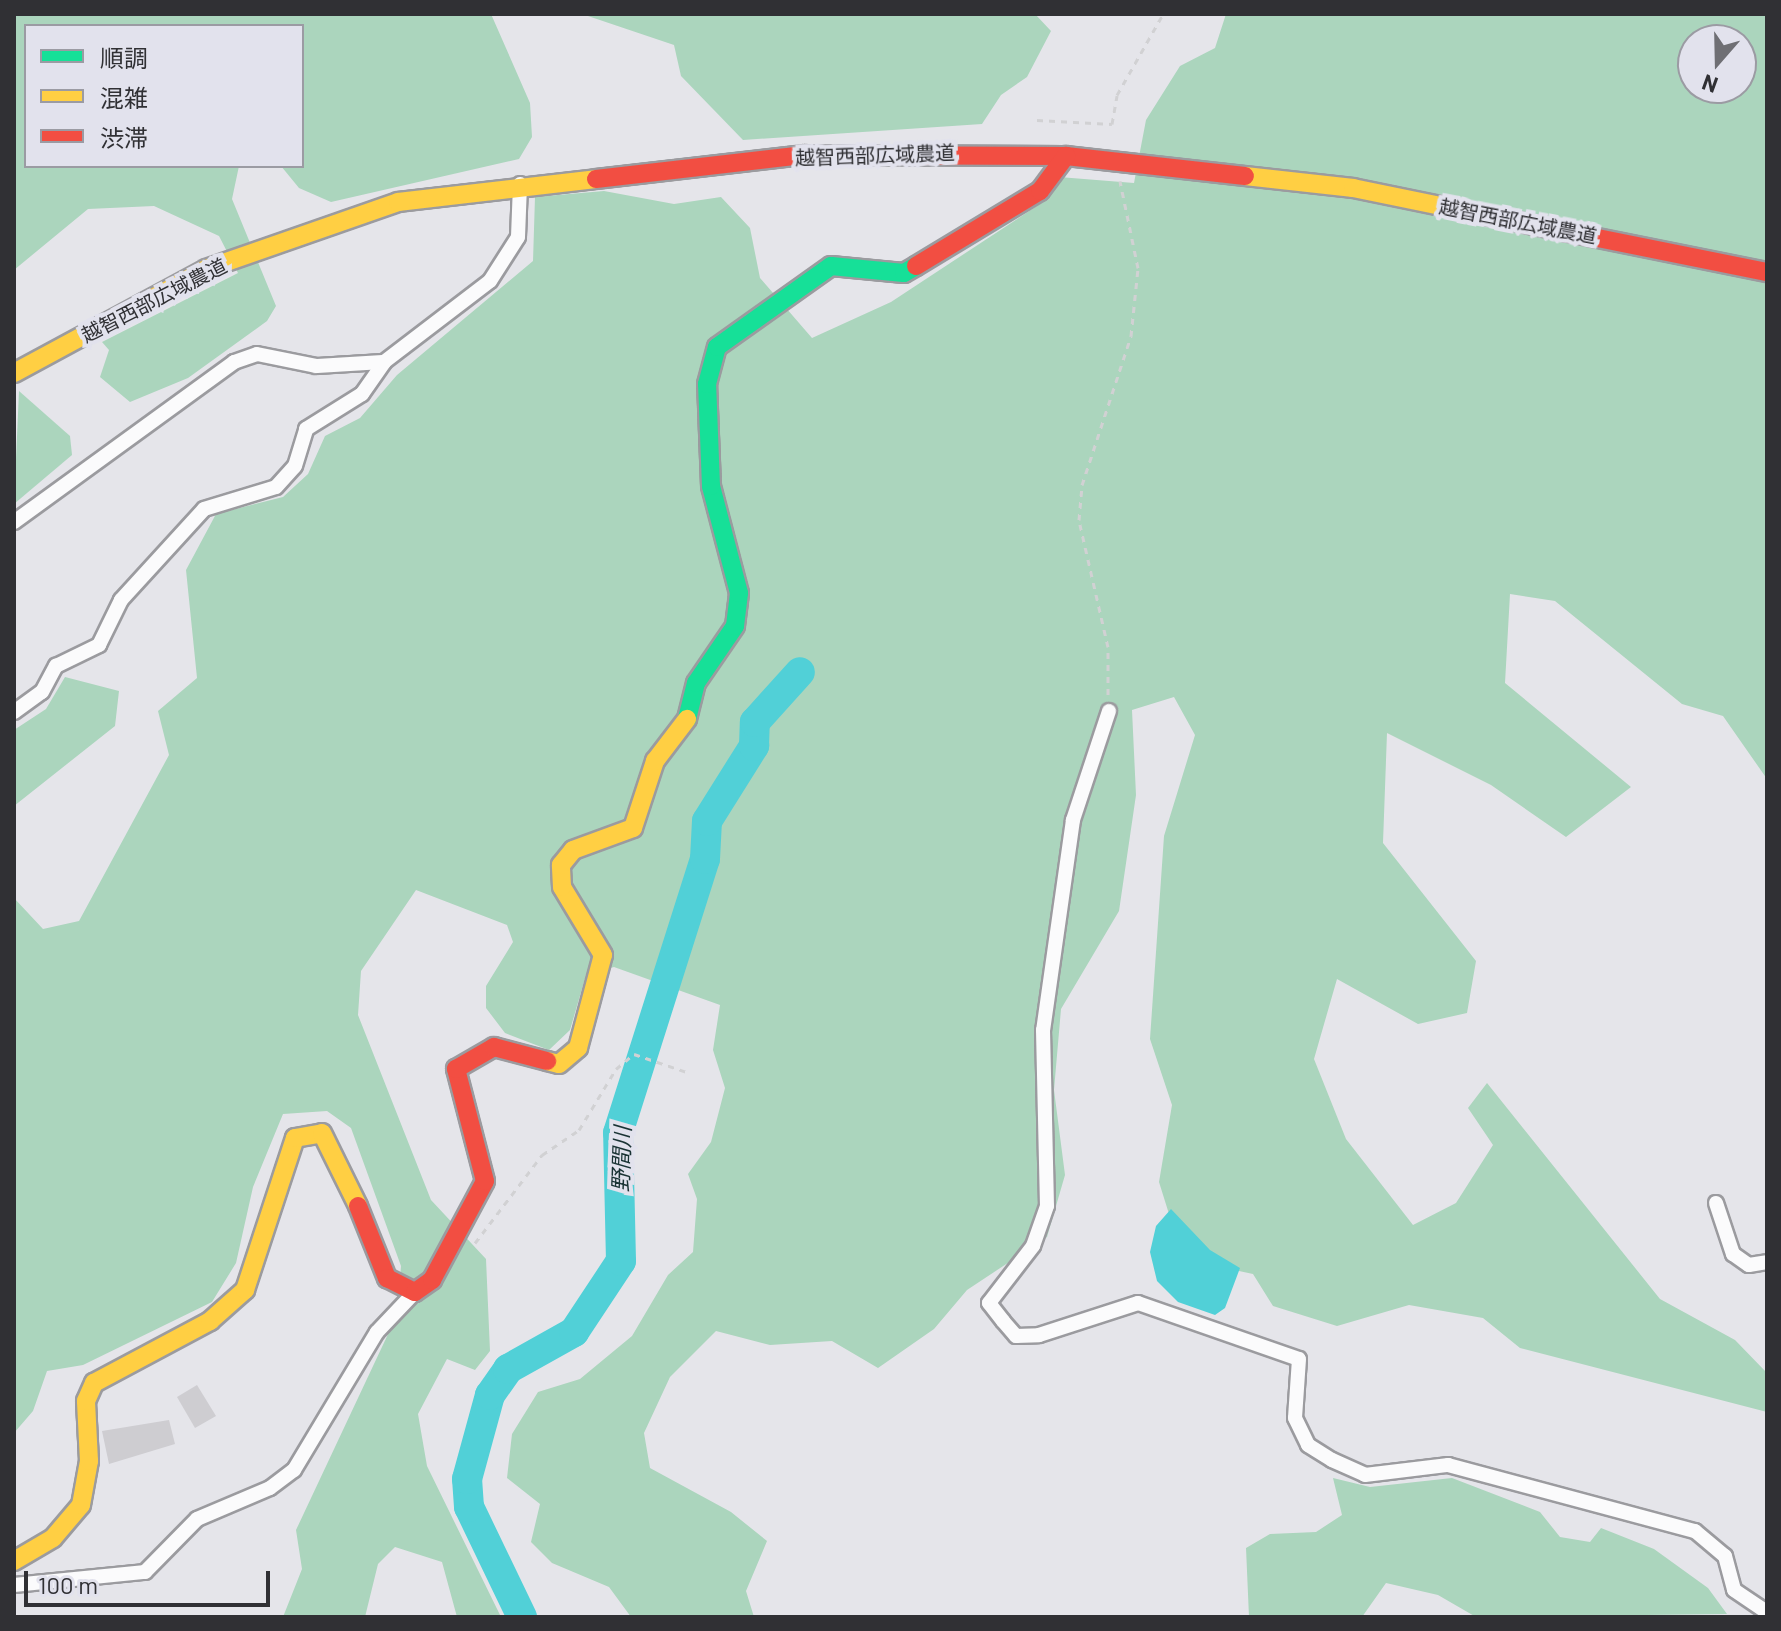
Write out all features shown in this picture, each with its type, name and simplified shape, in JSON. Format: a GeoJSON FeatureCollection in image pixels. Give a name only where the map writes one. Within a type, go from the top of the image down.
{"type":"FeatureCollection","features":[{"type":"Feature","properties":{"kind":"street","name":"越智西部広域農道"},"geometry":{"type":"LineString","coordinates":[[14,373],[206,269],[398,202],[520,184],[805,155],[1066,156],[1353,188],[1767,272]]}},
{"type":"Feature","properties":{"kind":"street"},"geometry":{"type":"LineString","coordinates":[[14,1585],[145,1572],[197,1519],[294,1470],[377,1332],[415,1292],[432,1280],[485,1181],[456,1069],[494,1047],[559,1064],[578,1048],[603,955],[562,887],[561,865],[573,850],[633,828],[655,761],[684,730],[696,683],[735,626],[739,593],[711,486],[707,384],[717,347],[831,266],[904,273],[1040,191],[1066,156]]}},
{"type":"Feature","properties":{"kind":"street"},"geometry":{"type":"LineString","coordinates":[[14,712],[42,692],[56,666],[99,645],[121,600],[204,509],[276,487],[295,466],[306,429],[362,394],[384,362],[490,281],[518,237],[520,184]]}},
{"type":"Feature","properties":{"kind":"street"},"geometry":{"type":"LineString","coordinates":[[14,522],[234,362],[257,354],[316,366],[384,362]]}},
{"type":"Feature","properties":{"kind":"street"},"geometry":{"type":"LineString","coordinates":[[1109,711],[1073,820],[1043,1030],[1047,1206],[1033,1246],[989,1303],[1016,1336],[1138,1303],[1299,1359],[1295,1418],[1308,1445],[1332,1460],[1365,1475],[1448,1465],[1695,1531],[1725,1556],[1734,1590],[1767,1612]]}},
{"type":"Feature","properties":{"kind":"street"},"geometry":{"type":"LineString","coordinates":[[14,1561],[53,1538],[81,1505],[86,1401],[94,1383],[210,1321],[245,1290],[295,1138],[322,1133],[334,1147],[387,1278],[415,1292]]}},
{"type":"Feature","properties":{"kind":"street"},"geometry":{"type":"LineString","coordinates":[[1716,1203],[1733,1254],[1749,1265],[1767,1262]]}},
{"type":"Feature","properties":{"kind":"path"},"geometry":{"type":"LineString","coordinates":[[1037,120],[1112,124],[1117,95],[1163,14]]}},
{"type":"Feature","properties":{"kind":"path"},"geometry":{"type":"LineString","coordinates":[[1109,711],[1108,647],[1079,520],[1082,485],[1131,336],[1138,268],[1114,160]]}},
{"type":"Feature","properties":{"kind":"path"},"geometry":{"type":"LineString","coordinates":[[468,1253],[542,1155],[579,1130],[616,1069],[634,1054],[687,1072]]}},
{"type":"Feature","properties":{"kind":"green space"},"geometry":{"type":"Polygon","coordinates":[[[14,14],[491,14],[530,103],[532,137],[519,159],[331,202],[299,188],[283,168],[304,168],[304,24],[24,24],[24,168],[239,168],[232,199],[276,306],[267,321],[188,378],[130,402],[100,377],[109,350],[102,342],[238,273],[219,236],[154,206],[88,209],[14,270],[14,14]]]}},
{"type":"Feature","properties":{"kind":"green space"},"geometry":{"type":"Polygon","coordinates":[[[582,14],[1035,14],[1051,31],[1027,77],[1001,95],[982,124],[743,140],[681,76],[674,45],[582,14]]]}},
{"type":"Feature","properties":{"kind":"green space"},"geometry":{"type":"Polygon","coordinates":[[[1226,14],[1767,14],[1767,779],[1723,716],[1682,704],[1555,601],[1510,594],[1505,683],[1631,787],[1566,837],[1491,785],[1387,733],[1383,843],[1476,961],[1467,1013],[1418,1024],[1337,979],[1314,1059],[1346,1139],[1413,1225],[1456,1203],[1493,1145],[1468,1108],[1487,1083],[1660,1299],[1735,1340],[1767,1373],[1767,1412],[1520,1348],[1483,1318],[1409,1305],[1337,1326],[1273,1306],[1253,1274],[1225,1268],[1174,1230],[1159,1182],[1172,1105],[1150,1039],[1164,836],[1195,735],[1174,697],[1132,710],[1136,795],[1119,911],[1061,1009],[1054,1090],[1065,1175],[1047,1237],[967,1290],[934,1329],[878,1368],[832,1341],[770,1345],[716,1331],[670,1377],[644,1433],[650,1468],[731,1512],[767,1541],[746,1591],[754,1617],[631,1617],[609,1587],[552,1563],[531,1542],[540,1504],[507,1478],[512,1434],[538,1392],[580,1379],[632,1336],[668,1275],[693,1252],[697,1199],[688,1174],[711,1142],[725,1088],[713,1050],[720,1005],[614,967],[586,975],[570,1030],[549,1050],[505,1033],[486,1008],[486,986],[513,942],[507,925],[416,890],[361,971],[358,1015],[431,1200],[486,1259],[490,1351],[475,1370],[447,1359],[418,1414],[427,1466],[501,1617],[457,1617],[442,1562],[395,1547],[378,1564],[365,1617],[283,1617],[302,1569],[296,1530],[397,1315],[401,1266],[351,1128],[327,1111],[283,1114],[253,1187],[236,1263],[212,1302],[83,1365],[47,1371],[33,1411],[14,1433],[14,898],[43,929],[79,921],[169,755],[158,711],[197,678],[186,570],[216,514],[283,497],[308,474],[325,436],[360,418],[397,375],[533,261],[535,197],[604,191],[674,204],[721,197],[750,228],[760,278],[812,338],[891,302],[1049,198],[1059,177],[1134,183],[1146,120],[1180,66],[1215,48],[1226,14]]]}},
{"type":"Feature","properties":{"kind":"green space"},"geometry":{"type":"Polygon","coordinates":[[[19,391],[70,436],[72,455],[14,504],[19,391]]]}},
{"type":"Feature","properties":{"kind":"green space"},"geometry":{"type":"Polygon","coordinates":[[[65,677],[119,691],[115,726],[14,806],[14,730],[46,709],[65,677]]]}},
{"type":"Feature","properties":{"kind":"green space"},"geometry":{"type":"Polygon","coordinates":[[[1333,1478],[1370,1487],[1452,1478],[1540,1512],[1560,1537],[1590,1542],[1601,1528],[1654,1549],[1708,1588],[1727,1614],[1476,1617],[1438,1595],[1386,1583],[1362,1617],[1249,1617],[1246,1548],[1270,1534],[1316,1532],[1342,1515],[1333,1478]]]}},
{"type":"Feature","properties":{"kind":"water"},"geometry":{"type":"Polygon","coordinates":[[[1171,1209],[1210,1250],[1240,1268],[1225,1308],[1215,1315],[1178,1302],[1157,1281],[1150,1252],[1156,1226],[1171,1209]]]}},
{"type":"Feature","properties":{"kind":"building"},"geometry":{"type":"Polygon","coordinates":[[[197,1385],[216,1416],[195,1428],[177,1397],[197,1385]]]}},
{"type":"Feature","properties":{"kind":"building"},"geometry":{"type":"Polygon","coordinates":[[[169,1420],[175,1444],[109,1464],[102,1431],[169,1420]]]}},
{"type":"Feature","properties":{"kind":"waterway","name":"野間川"},"geometry":{"type":"LineString","coordinates":[[522,1617],[469,1507],[467,1479],[490,1395],[508,1369],[574,1332],[621,1261],[618,1133],[705,859],[707,821],[754,746],[755,722],[800,672]]}},
{"type":"Feature","properties":{"kind":"traffic: fast"},"geometry":{"type":"LineString","coordinates":[[687,719],[696,683],[735,626],[739,593],[711,486],[707,384],[717,347],[831,266],[904,273],[916,266]]}},
{"type":"Feature","properties":{"kind":"traffic: slow"},"geometry":{"type":"LineString","coordinates":[[1245,176],[1353,188],[1568,232]]}},
{"type":"Feature","properties":{"kind":"traffic: slow"},"geometry":{"type":"LineString","coordinates":[[14,373],[206,269],[398,202],[596,179]]}},
{"type":"Feature","properties":{"kind":"traffic: slow"},"geometry":{"type":"LineString","coordinates":[[547,1061],[559,1064],[578,1048],[603,955],[562,887],[561,865],[573,850],[633,828],[655,761],[687,719]]}},
{"type":"Feature","properties":{"kind":"traffic: slow"},"geometry":{"type":"LineString","coordinates":[[14,1561],[53,1538],[81,1505],[89,1461],[86,1401],[94,1383],[210,1321],[245,1290],[295,1138],[322,1133],[358,1206]]}},
{"type":"Feature","properties":{"kind":"traffic: jam"},"geometry":{"type":"LineString","coordinates":[[596,179],[805,155],[1066,156],[1245,176]]}},
{"type":"Feature","properties":{"kind":"traffic: jam"},"geometry":{"type":"LineString","coordinates":[[916,266],[1040,191],[1066,156]]}},
{"type":"Feature","properties":{"kind":"traffic: jam"},"geometry":{"type":"LineString","coordinates":[[1568,232],[1767,272]]}},
{"type":"Feature","properties":{"kind":"traffic: jam"},"geometry":{"type":"LineString","coordinates":[[358,1206],[387,1278],[415,1292],[432,1280],[485,1181],[456,1069],[494,1047],[547,1061]]}}]}
